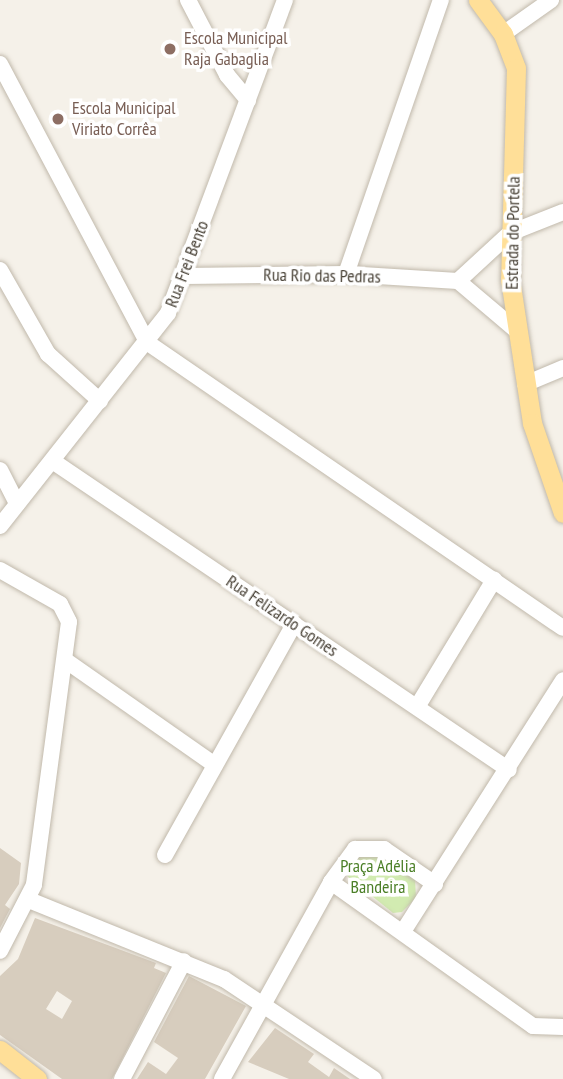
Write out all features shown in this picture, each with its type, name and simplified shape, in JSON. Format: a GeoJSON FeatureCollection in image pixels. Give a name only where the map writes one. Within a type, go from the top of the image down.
{"type":"FeatureCollection","features":[{"type":"Feature","properties":{"kind":"main road","name":"Estrada do Portela"},"geometry":{"type":"LineString","coordinates":[[478,0],[503,34],[518,85],[510,233],[516,330],[532,423],[563,512]]}},
{"type":"Feature","properties":{"kind":"main road"},"geometry":{"type":"LineString","coordinates":[[0,1050],[37,1079]]}},
{"type":"Feature","properties":{"kind":"street"},"geometry":{"type":"LineString","coordinates":[[188,0],[227,75],[248,100]]}},
{"type":"Feature","properties":{"kind":"street","name":"Rua Frei Bento"},"geometry":{"type":"LineString","coordinates":[[0,526],[148,343],[185,276],[285,0]]}},
{"type":"Feature","properties":{"kind":"street"},"geometry":{"type":"LineString","coordinates":[[346,274],[441,0]]}},
{"type":"Feature","properties":{"kind":"street"},"geometry":{"type":"LineString","coordinates":[[503,34],[551,0]]}},
{"type":"Feature","properties":{"kind":"street"},"geometry":{"type":"LineString","coordinates":[[0,64],[148,343],[563,628]]}},
{"type":"Feature","properties":{"kind":"street"},"geometry":{"type":"LineString","coordinates":[[227,75],[260,69]]}},
{"type":"Feature","properties":{"kind":"street"},"geometry":{"type":"LineString","coordinates":[[516,330],[458,281],[510,233],[563,212]]}},
{"type":"Feature","properties":{"kind":"street"},"geometry":{"type":"LineString","coordinates":[[0,271],[48,354],[100,401]]}},
{"type":"Feature","properties":{"kind":"street","name":"Rua Rio das Pedras"},"geometry":{"type":"LineString","coordinates":[[185,276],[346,274],[458,281]]}},
{"type":"Feature","properties":{"kind":"street"},"geometry":{"type":"LineString","coordinates":[[525,384],[563,368]]}},
{"type":"Feature","properties":{"kind":"street","name":"Rua Felizardo Gomes"},"geometry":{"type":"LineString","coordinates":[[54,462],[509,770]]}},
{"type":"Feature","properties":{"kind":"street"},"geometry":{"type":"LineString","coordinates":[[0,470],[17,504]]}},
{"type":"Feature","properties":{"kind":"street"},"geometry":{"type":"LineString","coordinates":[[0,570],[67,612],[65,660],[29,900],[0,951]]}},
{"type":"Feature","properties":{"kind":"street"},"geometry":{"type":"LineString","coordinates":[[417,707],[494,580]]}},
{"type":"Feature","properties":{"kind":"street"},"geometry":{"type":"LineString","coordinates":[[165,855],[294,624]]}},
{"type":"Feature","properties":{"kind":"street"},"geometry":{"type":"LineString","coordinates":[[65,660],[215,765]]}},
{"type":"Feature","properties":{"kind":"street"},"geometry":{"type":"LineString","coordinates":[[404,930],[509,770],[563,680]]}},
{"type":"Feature","properties":{"kind":"street"},"geometry":{"type":"LineString","coordinates":[[222,1079],[331,882],[355,849],[372,845],[435,884]]}},
{"type":"Feature","properties":{"kind":"street"},"geometry":{"type":"LineString","coordinates":[[331,882],[404,930],[533,1026],[563,1027]]}},
{"type":"Feature","properties":{"kind":"street"},"geometry":{"type":"LineString","coordinates":[[29,900],[184,961],[265,1002],[374,1079]]}},
{"type":"Feature","properties":{"kind":"street"},"geometry":{"type":"LineString","coordinates":[[122,1079],[184,961]]}},
{"type":"Feature","properties":{"kind":"green space","name":"Praça Adélia Bandeira"},"geometry":{"type":"Polygon","coordinates":[[[371,849],[415,879],[416,898],[402,912],[393,913],[346,875],[354,855],[371,849]]]}},
{"type":"Feature","properties":{"kind":"building"},"geometry":{"type":"Polygon","coordinates":[[[0,848],[21,863],[19,884],[5,905],[10,909],[0,928],[0,848]]]}},
{"type":"Feature","properties":{"kind":"building"},"geometry":{"type":"Polygon","coordinates":[[[35,918],[156,963],[154,968],[166,973],[112,1079],[62,1079],[0,1035],[0,976],[18,959],[35,918]],[[57,991],[46,1009],[62,1019],[72,1001],[57,991]]]}},
{"type":"Feature","properties":{"kind":"building"},"geometry":{"type":"Polygon","coordinates":[[[189,976],[246,1006],[205,1079],[137,1079],[148,1062],[166,1074],[178,1058],[154,1042],[189,976]]]}},
{"type":"Feature","properties":{"kind":"building"},"geometry":{"type":"Polygon","coordinates":[[[275,1028],[314,1054],[308,1062],[329,1077],[334,1068],[350,1079],[289,1079],[248,1062],[275,1028]]]}},
{"type":"Feature","properties":{"kind":"place","name":"Escola Municipal Raja Gabaglia"},"geometry":{"type":"Point","coordinates":[170,49]}},
{"type":"Feature","properties":{"kind":"place","name":"Escola Municipal Viriato Corrêa"},"geometry":{"type":"Point","coordinates":[58,119]}}]}
